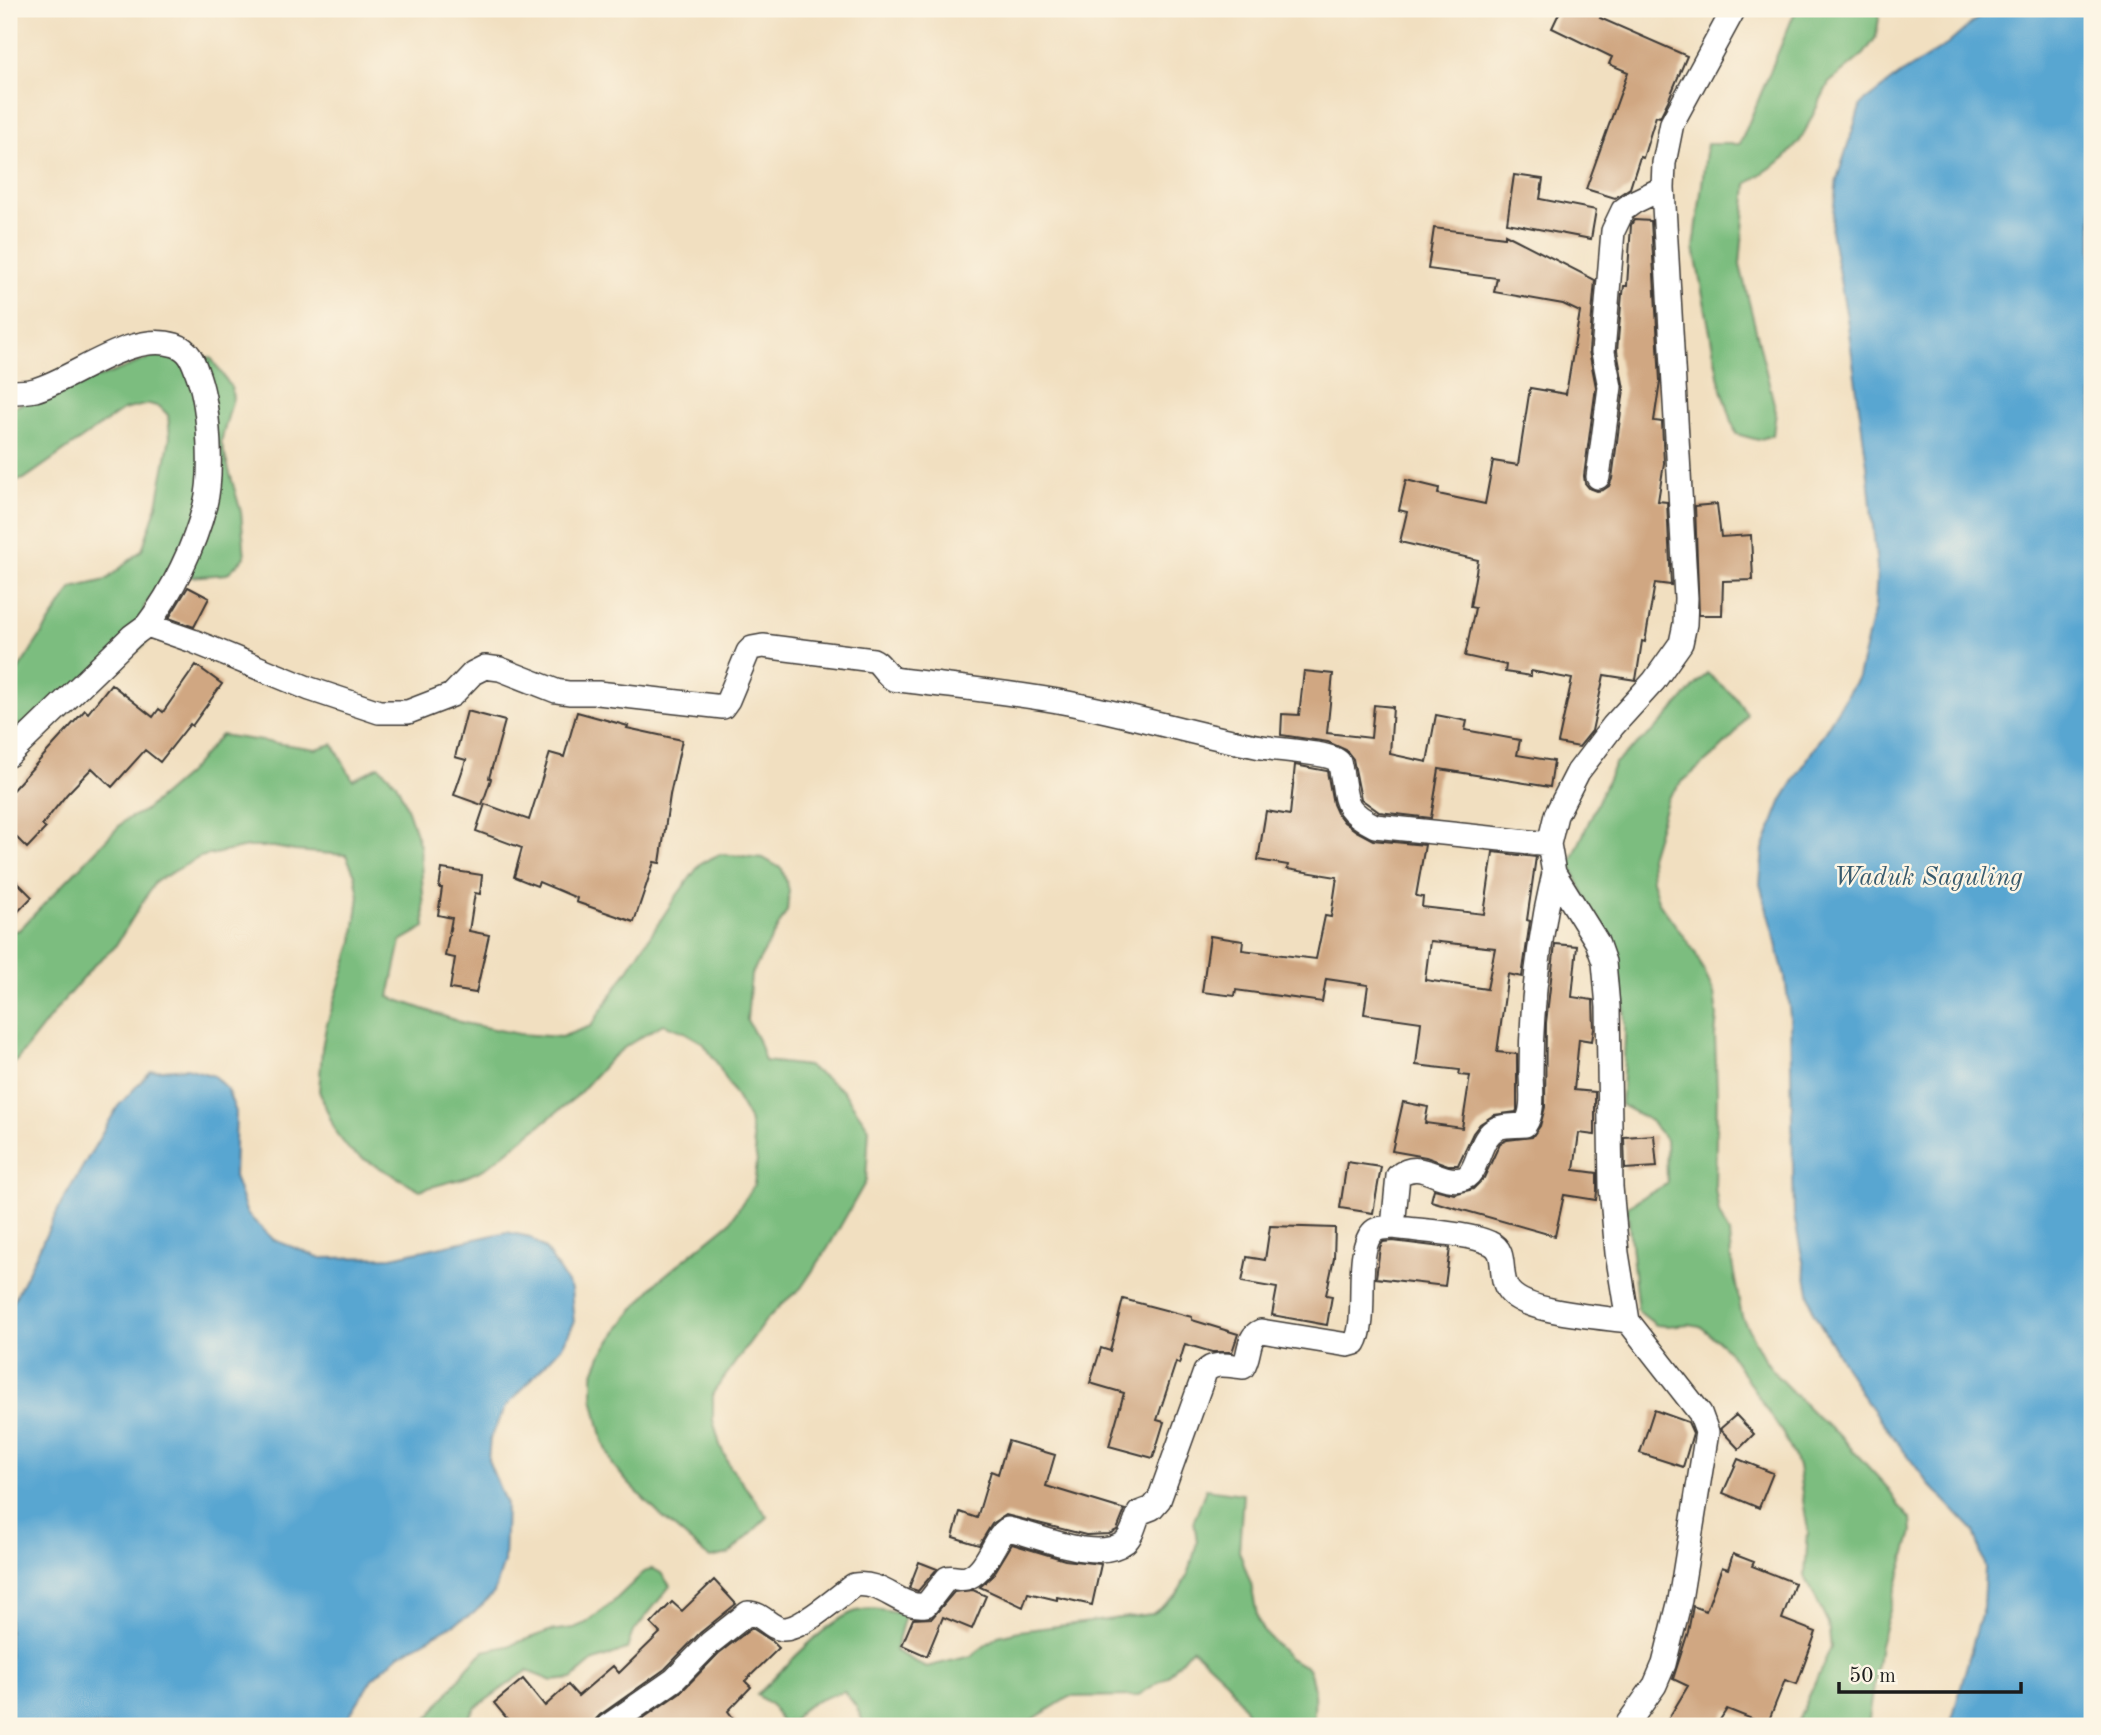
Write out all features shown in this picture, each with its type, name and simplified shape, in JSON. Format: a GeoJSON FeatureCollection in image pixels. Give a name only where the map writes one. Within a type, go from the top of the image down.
{"type":"FeatureCollection","features":[{"type":"Feature","properties":{"kind":"street"},"geometry":{"type":"LineString","coordinates":[[1626,1726],[1655,1685],[1664,1664],[1680,1600],[1707,1432],[1700,1413],[1628,1321],[1617,1254],[1611,1187],[1608,1007],[1604,962],[1597,942],[1554,873],[1549,845],[1556,815],[1578,772],[1613,726],[1654,681],[1681,643],[1686,598],[1663,188],[1664,163],[1672,123],[1734,9]]}},
{"type":"Feature","properties":{"kind":"street"},"geometry":{"type":"LineString","coordinates":[[1598,477],[1609,387],[1603,352],[1613,231],[1623,210],[1663,188]]}},
{"type":"Feature","properties":{"kind":"street"},"geometry":{"type":"LineString","coordinates":[[9,392],[34,390],[126,348],[148,342],[176,345],[191,355],[204,394],[209,449],[206,503],[177,577],[147,625],[132,636],[9,755]]}},
{"type":"Feature","properties":{"kind":"street"},"geometry":{"type":"LineString","coordinates":[[147,625],[310,689],[379,712],[393,713],[408,712],[452,695],[472,673],[485,667],[500,669],[556,691],[723,707],[748,652],[757,647],[873,660],[893,679],[1067,703],[1135,717],[1212,738],[1330,756],[1339,762],[1350,810],[1375,826],[1549,845]]}},
{"type":"Feature","properties":{"kind":"street"},"geometry":{"type":"LineString","coordinates":[[1393,1227],[1398,1176],[1406,1169],[1459,1180],[1468,1177],[1486,1137],[1497,1128],[1525,1125],[1528,1121],[1531,1112],[1531,1055],[1540,950],[1546,905],[1554,873]]}},
{"type":"Feature","properties":{"kind":"street"},"geometry":{"type":"LineString","coordinates":[[608,1726],[674,1680],[710,1643],[748,1613],[759,1615],[777,1628],[785,1630],[806,1621],[854,1585],[862,1584],[874,1586],[910,1604],[926,1605],[947,1578],[970,1577],[983,1565],[989,1559],[1001,1534],[1008,1529],[1091,1550],[1103,1551],[1126,1541],[1139,1513],[1159,1500],[1209,1367],[1243,1367],[1251,1339],[1255,1333],[1261,1331],[1348,1345],[1355,1343],[1359,1337],[1366,1251],[1370,1235],[1379,1229],[1393,1227],[1466,1236],[1490,1242],[1501,1254],[1503,1276],[1508,1290],[1520,1300],[1550,1309],[1628,1321]]}},
{"type":"Feature","properties":{"kind":"green space"},"geometry":{"type":"Polygon","coordinates":[[[1798,9],[1879,9],[1880,12],[1876,37],[1864,54],[1829,83],[1800,141],[1785,158],[1747,184],[1740,265],[1776,412],[1773,435],[1758,440],[1736,434],[1719,380],[1694,248],[1707,144],[1740,144],[1798,9]]]}},
{"type":"Feature","properties":{"kind":"green space"},"geometry":{"type":"Polygon","coordinates":[[[160,354],[211,358],[231,387],[233,398],[221,442],[241,512],[245,557],[227,574],[164,579],[144,607],[146,643],[59,720],[9,726],[9,684],[72,588],[106,580],[142,550],[157,505],[170,437],[168,415],[160,407],[149,404],[123,410],[24,479],[9,483],[9,409],[53,390],[106,375],[160,354]]]}},
{"type":"Feature","properties":{"kind":"green space"},"geometry":{"type":"Polygon","coordinates":[[[1707,673],[1735,697],[1747,714],[1735,734],[1668,798],[1650,857],[1652,880],[1658,901],[1695,952],[1714,993],[1717,1016],[1715,1188],[1719,1213],[1729,1234],[1742,1317],[1763,1357],[1777,1376],[1818,1418],[1837,1433],[1887,1487],[1911,1519],[1912,1532],[1880,1645],[1868,1726],[1799,1726],[1797,1723],[1831,1647],[1828,1624],[1805,1576],[1808,1531],[1798,1467],[1782,1432],[1726,1348],[1700,1326],[1656,1325],[1638,1311],[1627,1206],[1667,1184],[1666,1140],[1651,1121],[1621,1105],[1625,1030],[1621,985],[1605,938],[1570,864],[1615,763],[1659,726],[1707,673]]]}},
{"type":"Feature","properties":{"kind":"green space"},"geometry":{"type":"Polygon","coordinates":[[[221,735],[316,749],[333,744],[353,780],[379,766],[396,783],[420,846],[425,927],[401,941],[389,997],[463,1023],[519,1034],[561,1037],[591,1026],[701,863],[720,854],[763,858],[782,869],[789,890],[787,911],[751,975],[747,1020],[765,1061],[807,1066],[843,1091],[869,1128],[866,1181],[828,1248],[801,1288],[766,1320],[713,1393],[713,1420],[720,1445],[729,1465],[768,1517],[729,1554],[710,1558],[662,1517],[628,1483],[613,1465],[603,1441],[593,1398],[593,1375],[602,1353],[628,1316],[658,1281],[729,1223],[754,1185],[757,1162],[749,1119],[703,1043],[663,1024],[610,1059],[577,1096],[486,1168],[464,1178],[420,1190],[351,1152],[336,1133],[319,1091],[326,1027],[353,941],[359,896],[355,875],[346,855],[274,847],[247,847],[200,857],[155,882],[114,948],[95,964],[64,1000],[9,1070],[9,932],[19,930],[125,820],[144,811],[187,774],[221,735]]]}},
{"type":"Feature","properties":{"kind":"green space"},"geometry":{"type":"Polygon","coordinates":[[[1206,1489],[1243,1494],[1239,1551],[1251,1584],[1258,1620],[1263,1631],[1289,1658],[1308,1668],[1314,1689],[1313,1726],[1255,1726],[1227,1681],[1192,1648],[1168,1676],[1137,1696],[1069,1697],[1022,1726],[865,1726],[857,1708],[844,1691],[803,1709],[793,1721],[782,1723],[772,1706],[757,1695],[818,1635],[857,1611],[875,1609],[905,1615],[895,1651],[926,1667],[971,1656],[998,1636],[1019,1631],[1152,1614],[1176,1596],[1189,1572],[1197,1542],[1194,1520],[1206,1489]]]}},
{"type":"Feature","properties":{"kind":"green space"},"geometry":{"type":"Polygon","coordinates":[[[652,1568],[661,1573],[670,1586],[632,1634],[627,1649],[592,1662],[572,1679],[552,1681],[527,1671],[475,1708],[463,1726],[422,1726],[468,1667],[484,1651],[586,1623],[652,1568]]]}},
{"type":"Feature","properties":{"kind":"water","name":"Waduk Saguling"},"geometry":{"type":"Polygon","coordinates":[[[1988,9],[2081,9],[2092,32],[2092,1726],[1950,1726],[1983,1607],[1985,1568],[1974,1531],[1929,1484],[1863,1397],[1813,1312],[1794,1216],[1790,1016],[1785,977],[1760,884],[1763,849],[1782,800],[1858,677],[1875,607],[1877,568],[1867,465],[1847,318],[1831,231],[1837,179],[1861,104],[1899,75],[1948,44],[1988,9]]]}},
{"type":"Feature","properties":{"kind":"water"},"geometry":{"type":"Polygon","coordinates":[[[187,1068],[214,1076],[227,1089],[236,1112],[234,1176],[247,1214],[274,1240],[321,1258],[392,1257],[507,1232],[530,1237],[546,1250],[571,1289],[574,1323],[563,1345],[505,1408],[490,1439],[488,1460],[506,1504],[504,1562],[494,1593],[474,1613],[399,1655],[372,1679],[343,1726],[9,1726],[9,1310],[61,1204],[118,1106],[151,1071],[187,1068]]]}},
{"type":"Feature","properties":{"kind":"building"},"geometry":{"type":"Polygon","coordinates":[[[1561,9],[1605,9],[1600,18],[1687,56],[1660,117],[1656,116],[1630,188],[1615,198],[1586,189],[1628,72],[1609,64],[1612,57],[1552,28],[1561,9]]]}},
{"type":"Feature","properties":{"kind":"building"},"geometry":{"type":"Polygon","coordinates":[[[1514,175],[1543,179],[1540,199],[1596,210],[1591,239],[1507,223],[1514,175]]]}},
{"type":"Feature","properties":{"kind":"building"},"geometry":{"type":"Polygon","coordinates":[[[1634,220],[1651,221],[1660,381],[1654,421],[1662,422],[1664,463],[1658,501],[1667,502],[1671,585],[1655,583],[1636,680],[1604,675],[1592,731],[1579,747],[1558,743],[1572,679],[1531,671],[1531,676],[1505,672],[1506,665],[1465,656],[1475,608],[1470,607],[1478,560],[1400,542],[1407,512],[1399,510],[1406,480],[1439,488],[1438,494],[1485,504],[1493,461],[1518,465],[1530,388],[1566,394],[1580,312],[1563,304],[1494,292],[1497,278],[1428,269],[1434,228],[1505,237],[1505,234],[1595,280],[1589,351],[1596,387],[1584,476],[1589,488],[1597,491],[1609,486],[1612,479],[1624,389],[1617,351],[1622,294],[1624,286],[1627,286],[1631,225],[1634,220]]]}},
{"type":"Feature","properties":{"kind":"building"},"geometry":{"type":"Polygon","coordinates":[[[1717,504],[1721,537],[1751,535],[1753,580],[1723,581],[1722,615],[1699,615],[1695,506],[1717,504]]]}},
{"type":"Feature","properties":{"kind":"building"},"geometry":{"type":"Polygon","coordinates":[[[188,587],[209,598],[194,627],[169,618],[188,587]]]}},
{"type":"Feature","properties":{"kind":"building"},"geometry":{"type":"Polygon","coordinates":[[[196,665],[222,684],[192,726],[190,724],[160,762],[145,750],[112,787],[92,768],[67,794],[42,825],[46,828],[27,848],[9,830],[9,794],[85,710],[88,713],[111,684],[153,717],[159,709],[163,712],[196,665]]]}},
{"type":"Feature","properties":{"kind":"building"},"geometry":{"type":"Polygon","coordinates":[[[1304,671],[1333,674],[1327,733],[1371,738],[1374,705],[1393,707],[1390,754],[1427,762],[1436,715],[1467,721],[1465,730],[1520,740],[1517,755],[1554,761],[1550,787],[1439,769],[1431,818],[1379,812],[1361,799],[1353,759],[1346,750],[1328,742],[1281,735],[1282,714],[1299,715],[1304,671]]]}},
{"type":"Feature","properties":{"kind":"building"},"geometry":{"type":"Polygon","coordinates":[[[467,711],[505,721],[482,805],[454,795],[466,760],[455,757],[467,711]]]}},
{"type":"Feature","properties":{"kind":"building"},"geometry":{"type":"Polygon","coordinates":[[[577,712],[628,726],[627,728],[682,740],[670,795],[660,863],[654,862],[634,922],[576,902],[577,898],[539,882],[537,886],[514,877],[522,848],[476,831],[485,804],[529,820],[550,753],[564,757],[577,712]]]}},
{"type":"Feature","properties":{"kind":"building"},"geometry":{"type":"Polygon","coordinates":[[[1295,765],[1327,771],[1333,804],[1344,822],[1373,840],[1425,845],[1416,896],[1423,897],[1422,907],[1484,914],[1493,852],[1536,857],[1522,977],[1508,974],[1497,1052],[1517,1054],[1517,1110],[1494,1115],[1480,1124],[1458,1165],[1392,1151],[1403,1102],[1428,1107],[1425,1123],[1462,1128],[1470,1076],[1459,1075],[1460,1070],[1416,1065],[1421,1022],[1364,1014],[1368,985],[1326,979],[1322,1002],[1236,990],[1235,996],[1202,992],[1210,936],[1243,941],[1242,950],[1316,959],[1325,916],[1331,917],[1337,877],[1287,869],[1288,865],[1258,860],[1266,811],[1290,815],[1295,765]],[[1430,941],[1425,980],[1487,989],[1495,948],[1430,941]]]}},
{"type":"Feature","properties":{"kind":"building"},"geometry":{"type":"Polygon","coordinates":[[[442,869],[482,875],[480,894],[475,893],[469,931],[489,935],[476,993],[450,989],[455,958],[445,956],[452,918],[438,915],[442,869]]]}},
{"type":"Feature","properties":{"kind":"building"},"geometry":{"type":"Polygon","coordinates":[[[9,874],[32,897],[9,921],[9,874]]]}},
{"type":"Feature","properties":{"kind":"building"},"geometry":{"type":"Polygon","coordinates":[[[1555,944],[1577,946],[1572,997],[1593,1000],[1592,1041],[1579,1039],[1574,1090],[1595,1092],[1595,1135],[1579,1133],[1574,1170],[1597,1173],[1597,1191],[1596,1200],[1564,1195],[1555,1236],[1431,1201],[1434,1189],[1454,1194],[1473,1189],[1484,1178],[1500,1143],[1532,1137],[1540,1126],[1545,1107],[1546,1023],[1555,944]]]}},
{"type":"Feature","properties":{"kind":"building"},"geometry":{"type":"Polygon","coordinates":[[[1654,1135],[1657,1167],[1625,1169],[1624,1137],[1654,1135]]]}},
{"type":"Feature","properties":{"kind":"building"},"geometry":{"type":"Polygon","coordinates":[[[1347,1162],[1381,1167],[1373,1213],[1340,1208],[1347,1162]]]}},
{"type":"Feature","properties":{"kind":"building"},"geometry":{"type":"Polygon","coordinates":[[[1270,1226],[1335,1228],[1334,1258],[1326,1295],[1332,1296],[1327,1325],[1272,1315],[1277,1288],[1242,1282],[1247,1257],[1265,1260],[1270,1226]]]}},
{"type":"Feature","properties":{"kind":"building"},"geometry":{"type":"Polygon","coordinates":[[[1383,1242],[1450,1248],[1445,1286],[1376,1278],[1380,1247],[1383,1242]]]}},
{"type":"Feature","properties":{"kind":"building"},"geometry":{"type":"Polygon","coordinates":[[[1123,1299],[1192,1317],[1192,1320],[1238,1334],[1232,1352],[1212,1352],[1185,1344],[1179,1364],[1176,1362],[1157,1420],[1164,1422],[1153,1458],[1109,1446],[1124,1393],[1090,1383],[1101,1348],[1110,1351],[1123,1299]]]}},
{"type":"Feature","properties":{"kind":"building"},"geometry":{"type":"Polygon","coordinates":[[[1654,1410],[1688,1422],[1693,1433],[1683,1467],[1640,1453],[1654,1410]]]}},
{"type":"Feature","properties":{"kind":"building"},"geometry":{"type":"Polygon","coordinates":[[[1736,1415],[1754,1434],[1739,1449],[1720,1429],[1736,1415]]]}},
{"type":"Feature","properties":{"kind":"building"},"geometry":{"type":"Polygon","coordinates":[[[1008,1441],[1055,1455],[1046,1486],[1125,1510],[1117,1530],[1109,1534],[1086,1535],[1006,1515],[992,1524],[979,1545],[953,1537],[960,1512],[977,1518],[991,1471],[998,1474],[1008,1441]]]}},
{"type":"Feature","properties":{"kind":"building"},"geometry":{"type":"Polygon","coordinates":[[[1738,1459],[1773,1473],[1759,1508],[1723,1493],[1738,1459]]]}},
{"type":"Feature","properties":{"kind":"building"},"geometry":{"type":"Polygon","coordinates":[[[1012,1544],[1065,1560],[1101,1564],[1092,1605],[1028,1593],[1023,1607],[980,1587],[993,1575],[1012,1544]]]}},
{"type":"Feature","properties":{"kind":"building"},"geometry":{"type":"Polygon","coordinates":[[[1733,1554],[1754,1562],[1752,1566],[1795,1583],[1782,1619],[1816,1632],[1797,1684],[1785,1680],[1767,1725],[1727,1709],[1716,1726],[1664,1726],[1688,1686],[1673,1679],[1693,1606],[1706,1611],[1722,1567],[1728,1569],[1733,1554]]]}},
{"type":"Feature","properties":{"kind":"building"},"geometry":{"type":"Polygon","coordinates":[[[919,1562],[937,1569],[918,1591],[909,1588],[919,1562]]]}},
{"type":"Feature","properties":{"kind":"building"},"geometry":{"type":"Polygon","coordinates":[[[714,1580],[736,1604],[700,1633],[665,1669],[600,1715],[594,1726],[513,1726],[494,1703],[523,1679],[545,1706],[568,1685],[578,1696],[613,1666],[619,1673],[660,1633],[651,1624],[672,1602],[682,1611],[714,1580]]]}},
{"type":"Feature","properties":{"kind":"building"},"geometry":{"type":"Polygon","coordinates":[[[973,1590],[986,1596],[972,1629],[943,1617],[927,1656],[902,1645],[913,1619],[932,1618],[954,1592],[973,1590]]]}},
{"type":"Feature","properties":{"kind":"building"},"geometry":{"type":"Polygon","coordinates":[[[752,1628],[779,1648],[745,1681],[751,1687],[728,1711],[739,1726],[632,1726],[682,1691],[719,1653],[752,1628]]]}}]}
